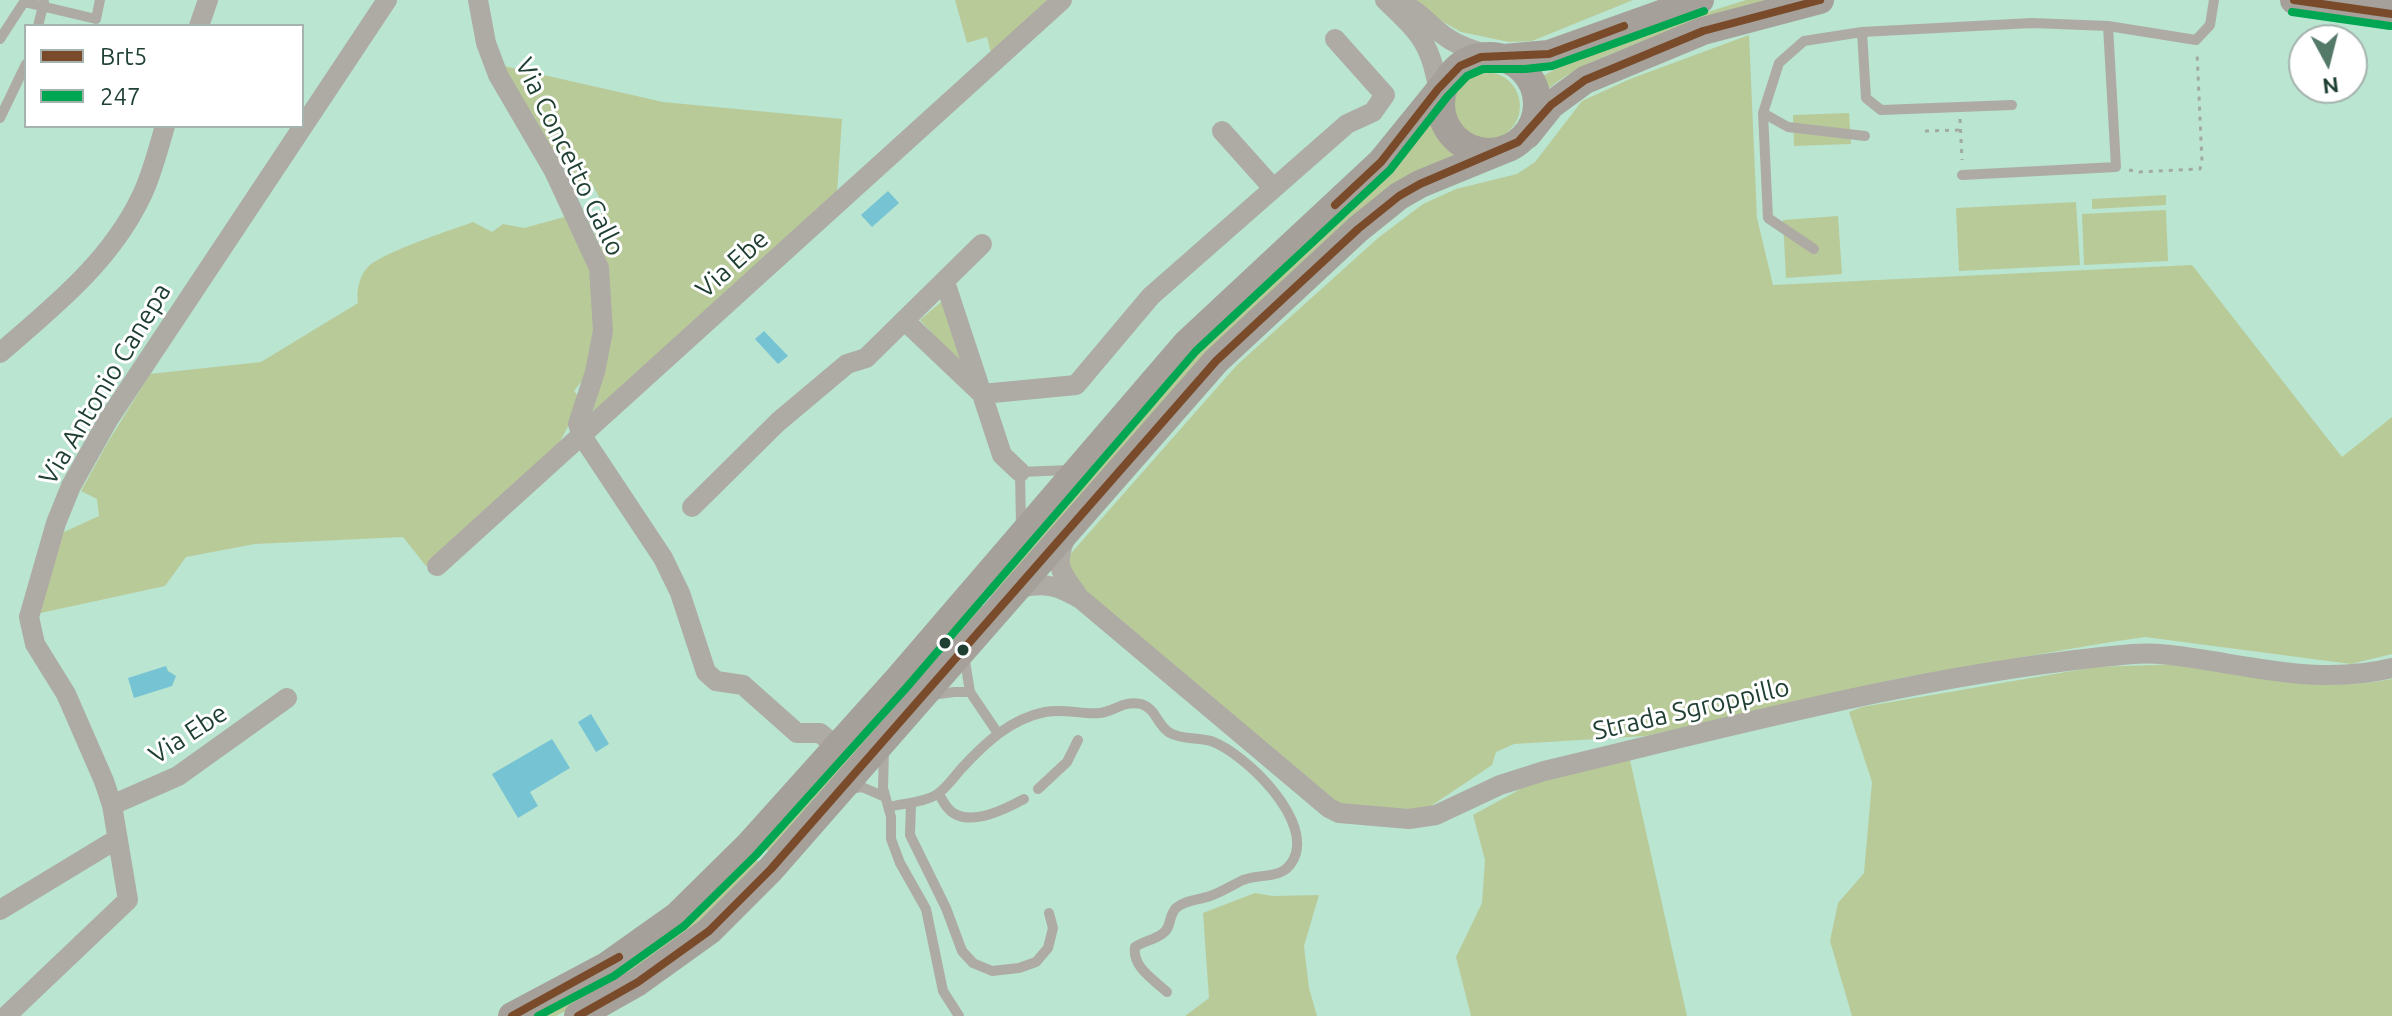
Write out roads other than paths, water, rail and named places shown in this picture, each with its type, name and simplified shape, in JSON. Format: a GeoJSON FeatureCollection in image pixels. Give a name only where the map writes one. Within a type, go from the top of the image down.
{"type":"FeatureCollection","features":[{"type":"Feature","properties":{"kind":"main road"},"geometry":{"type":"LineString","coordinates":[[512,1016],[608,965],[677,916],[748,846],[1187,343],[1381,162],[1470,60],[1525,57],[1559,51],[1700,0]]}},
{"type":"Feature","properties":{"kind":"main road"},"geometry":{"type":"LineString","coordinates":[[1443,91],[1450,132],[1470,148],[1483,152],[1517,141],[1551,105],[1585,80],[1703,31],[1820,0]]}},
{"type":"Feature","properties":{"kind":"main road"},"geometry":{"type":"LineString","coordinates":[[2294,0],[2392,14]]}},
{"type":"Feature","properties":{"kind":"main road"},"geometry":{"type":"LineString","coordinates":[[578,1016],[638,982],[709,931],[771,869],[1216,361],[1358,229],[1399,196],[1517,141],[1534,123],[1537,97],[1526,73],[1516,63],[1498,57]]}},
{"type":"Feature","properties":{"kind":"street"},"geometry":{"type":"LineString","coordinates":[[200,24],[208,0]]}},
{"type":"Feature","properties":{"kind":"street","name":"Via Antonio Canepa"},"geometry":{"type":"LineString","coordinates":[[304,125],[387,0]]}},
{"type":"Feature","properties":{"kind":"street","name":"Via Concetto Gallo"},"geometry":{"type":"LineString","coordinates":[[478,0],[486,43],[498,75],[554,171],[599,268],[603,331],[595,372],[578,424],[582,436]]}},
{"type":"Feature","properties":{"kind":"street","name":"Via Ebe"},"geometry":{"type":"LineString","coordinates":[[437,566],[1062,0]]}},
{"type":"Feature","properties":{"kind":"street"},"geometry":{"type":"LineString","coordinates":[[1387,0],[1402,2],[1415,9],[1447,38],[1473,51],[1498,57]]}},
{"type":"Feature","properties":{"kind":"street"},"geometry":{"type":"LineString","coordinates":[[1387,0],[1418,31],[1428,48],[1443,91]]}},
{"type":"Feature","properties":{"kind":"street"},"geometry":{"type":"LineString","coordinates":[[905,321],[982,394],[1076,385],[1151,296],[1347,124],[1373,112],[1385,95],[1335,39]]}},
{"type":"Feature","properties":{"kind":"street"},"geometry":{"type":"LineString","coordinates":[[0,353],[59,303],[108,248],[141,198],[164,128]]}},
{"type":"Feature","properties":{"kind":"street","name":"Via Antonio Canepa"},"geometry":{"type":"LineString","coordinates":[[6,1016],[128,900],[112,805],[104,781],[66,694],[35,644],[30,630],[33,598],[56,523],[71,486],[124,395],[302,128]]}},
{"type":"Feature","properties":{"kind":"street"},"geometry":{"type":"LineString","coordinates":[[1222,131],[1273,188]]}},
{"type":"Feature","properties":{"kind":"street"},"geometry":{"type":"LineString","coordinates":[[692,507],[778,422],[847,364],[866,358],[982,244]]}},
{"type":"Feature","properties":{"kind":"street"},"geometry":{"type":"LineString","coordinates":[[945,282],[1002,455],[1020,472]]}},
{"type":"Feature","properties":{"kind":"street"},"geometry":{"type":"LineString","coordinates":[[582,436],[663,558],[680,593],[706,672],[716,681],[743,685],[797,733],[820,733],[837,747]]}},
{"type":"Feature","properties":{"kind":"street"},"geometry":{"type":"LineString","coordinates":[[1069,529],[1058,561],[1065,579],[1082,600]]}},
{"type":"Feature","properties":{"kind":"street"},"geometry":{"type":"LineString","coordinates":[[1017,589],[1051,584],[1082,600]]}},
{"type":"Feature","properties":{"kind":"street","name":"Strada Sgroppillo"},"geometry":{"type":"LineString","coordinates":[[1082,600],[1329,808],[1339,813],[1409,819],[1436,815],[1500,785],[1544,771],[1815,707],[1958,679],[2097,657],[2144,653],[2172,655],[2328,677],[2392,668]]}},
{"type":"Feature","properties":{"kind":"street","name":"Via Ebe"},"geometry":{"type":"LineString","coordinates":[[112,805],[178,776],[287,698]]}},
{"type":"Feature","properties":{"kind":"street"},"geometry":{"type":"LineString","coordinates":[[0,910],[117,839]]}},
{"type":"Feature","properties":{"kind":"lane"},"geometry":{"type":"LineString","coordinates":[[39,21],[44,0]]}},
{"type":"Feature","properties":{"kind":"lane"},"geometry":{"type":"LineString","coordinates":[[0,39],[24,2],[96,19],[100,0]]}},
{"type":"Feature","properties":{"kind":"lane"},"geometry":{"type":"LineString","coordinates":[[1814,249],[1768,218],[1763,113],[1779,63],[1804,41],[1862,32],[2032,23],[2108,26],[2196,40],[2210,25],[2214,0]]}},
{"type":"Feature","properties":{"kind":"lane"},"geometry":{"type":"LineString","coordinates":[[1962,175],[2116,167],[2108,26]]}},
{"type":"Feature","properties":{"kind":"lane"},"geometry":{"type":"LineString","coordinates":[[1862,32],[1866,98],[1881,110],[2012,105]]}},
{"type":"Feature","properties":{"kind":"lane"},"geometry":{"type":"LineString","coordinates":[[0,118],[24,68]]}},
{"type":"Feature","properties":{"kind":"lane"},"geometry":{"type":"LineString","coordinates":[[1763,113],[1788,127],[1865,136]]}},
{"type":"Feature","properties":{"kind":"lane"},"geometry":{"type":"LineString","coordinates":[[1021,536],[1020,472],[1079,469]]}},
{"type":"Feature","properties":{"kind":"lane"},"geometry":{"type":"LineString","coordinates":[[964,650],[970,692],[997,732]]}},
{"type":"Feature","properties":{"kind":"lane"},"geometry":{"type":"LineString","coordinates":[[922,698],[941,693],[970,692]]}},
{"type":"Feature","properties":{"kind":"lane"},"geometry":{"type":"LineString","coordinates":[[840,791],[862,787],[887,802],[911,803],[939,794],[997,732],[1044,712],[1068,710],[1101,713],[1127,703],[1142,704],[1153,711],[1167,732],[1180,737],[1209,740],[1231,751],[1285,805],[1298,842],[1294,859],[1285,870],[1275,875],[1250,877],[1178,906],[1172,914],[1170,925],[1162,934],[1146,939],[1135,947],[1134,957],[1138,965],[1167,992]]}},
{"type":"Feature","properties":{"kind":"lane"},"geometry":{"type":"LineString","coordinates":[[885,740],[882,765],[891,839],[900,863],[926,909],[934,935],[943,991],[959,1016]]}},
{"type":"Feature","properties":{"kind":"lane"},"geometry":{"type":"LineString","coordinates":[[1038,789],[1067,762],[1078,740]]}},
{"type":"Feature","properties":{"kind":"lane"},"geometry":{"type":"LineString","coordinates":[[939,794],[956,815],[969,818],[1010,807],[1024,799]]}},
{"type":"Feature","properties":{"kind":"lane"},"geometry":{"type":"LineString","coordinates":[[911,803],[910,835],[946,908],[962,951],[973,963],[992,971],[1019,968],[1036,962],[1048,948],[1053,928],[1049,913]]}},
{"type":"Feature","properties":{"kind":"water"},"geometry":{"type":"Polygon","coordinates":[[[888,191],[899,203],[872,227],[861,215],[888,191]]]}},
{"type":"Feature","properties":{"kind":"water"},"geometry":{"type":"Polygon","coordinates":[[[764,331],[788,356],[778,364],[755,339],[764,331]]]}},
{"type":"Feature","properties":{"kind":"water"},"geometry":{"type":"Polygon","coordinates":[[[166,666],[176,676],[172,686],[134,698],[128,678],[166,666]]]}},
{"type":"Feature","properties":{"kind":"water"},"geometry":{"type":"Polygon","coordinates":[[[591,714],[609,744],[596,752],[578,722],[591,714]]]}},
{"type":"Feature","properties":{"kind":"water"},"geometry":{"type":"Polygon","coordinates":[[[552,739],[570,768],[530,792],[538,806],[518,818],[492,774],[552,739]]]}}]}
